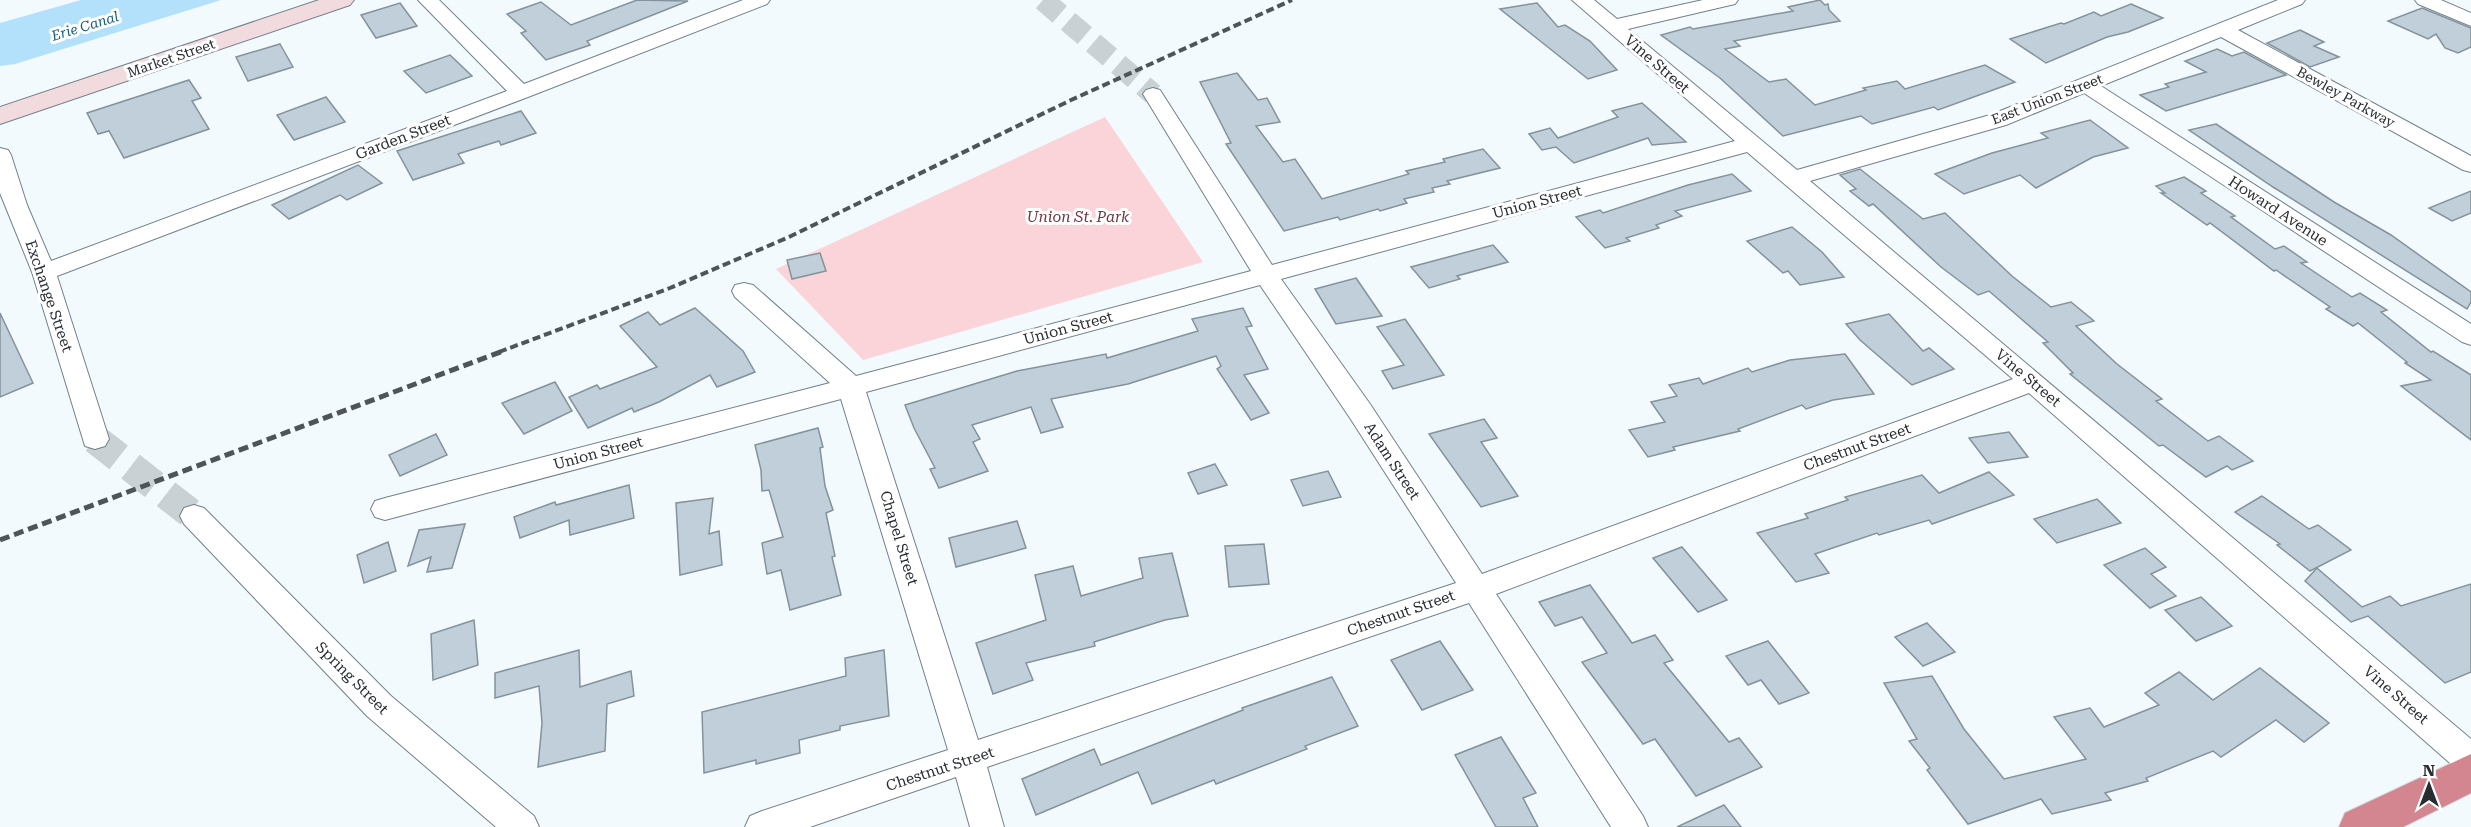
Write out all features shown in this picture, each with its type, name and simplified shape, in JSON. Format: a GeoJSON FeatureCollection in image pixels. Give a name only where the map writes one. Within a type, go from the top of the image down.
{"type":"FeatureCollection","features":[{"type":"Feature","properties":{"kind":"highway"},"geometry":{"type":"LineString","coordinates":[[2360,827],[2471,773]]}},
{"type":"Feature","properties":{"kind":"street","name":"Market Street"},"geometry":{"type":"LineString","coordinates":[[0,116],[342,0]]}},
{"type":"Feature","properties":{"kind":"street"},"geometry":{"type":"LineString","coordinates":[[428,0],[521,93]]}},
{"type":"Feature","properties":{"kind":"street","name":"Garden Street"},"geometry":{"type":"LineString","coordinates":[[44,272],[521,93],[760,0]]}},
{"type":"Feature","properties":{"kind":"street","name":"Vine Street"},"geometry":{"type":"LineString","coordinates":[[1582,0],[2033,382],[2471,760]]}},
{"type":"Feature","properties":{"kind":"street"},"geometry":{"type":"LineString","coordinates":[[1614,26],[1728,0]]}},
{"type":"Feature","properties":{"kind":"street","name":"East Union Street"},"geometry":{"type":"LineString","coordinates":[[1792,179],[1998,120],[2295,0]]}},
{"type":"Feature","properties":{"kind":"street"},"geometry":{"type":"LineString","coordinates":[[2425,0],[2471,20]]}},
{"type":"Feature","properties":{"kind":"street","name":"Bewley Parkway"},"geometry":{"type":"LineString","coordinates":[[2221,29],[2471,165]]}},
{"type":"Feature","properties":{"kind":"street","name":"Howard Avenue"},"geometry":{"type":"LineString","coordinates":[[2086,85],[2471,336]]}},
{"type":"Feature","properties":{"kind":"street","name":"Adam Street"},"geometry":{"type":"LineString","coordinates":[[1154,94],[1266,275],[1360,411],[1631,827]]}},
{"type":"Feature","properties":{"kind":"street","name":"Union Street"},"geometry":{"type":"LineString","coordinates":[[385,509],[851,387],[1750,144]]}},
{"type":"Feature","properties":{"kind":"street","name":"Exchange Street"},"geometry":{"type":"LineString","coordinates":[[0,155],[15,205],[44,272],[95,439]]}},
{"type":"Feature","properties":{"kind":"street"},"geometry":{"type":"LineString","coordinates":[[744,291],[851,387]]}},
{"type":"Feature","properties":{"kind":"street","name":"Chestnut Street"},"geometry":{"type":"LineString","coordinates":[[762,827],[1475,589],[2033,382]]}},
{"type":"Feature","properties":{"kind":"street","name":"Chapel Street"},"geometry":{"type":"LineString","coordinates":[[851,387],[987,827]]}},
{"type":"Feature","properties":{"kind":"street","name":"Spring Street"},"geometry":{"type":"LineString","coordinates":[[194,516],[379,706],[522,827]]}},
{"type":"Feature","properties":{"kind":"green space","name":"Union St. Park"},"geometry":{"type":"Polygon","coordinates":[[[1105,117],[1203,262],[863,360],[776,269],[1105,117]]]}},
{"type":"Feature","properties":{"kind":"water","name":"Erie Canal"},"geometry":{"type":"Polygon","coordinates":[[[81,0],[221,0],[15,64],[0,66],[0,23],[81,0]]]}},
{"type":"Feature","properties":{"kind":"building"},"geometry":{"type":"Polygon","coordinates":[[[637,0],[688,1],[587,41],[590,45],[546,60],[521,33],[526,31],[507,14],[541,2],[571,25],[637,0]]]}},
{"type":"Feature","properties":{"kind":"building"},"geometry":{"type":"Polygon","coordinates":[[[1820,0],[1825,5],[1828,4],[1829,10],[1840,21],[1734,41],[1740,46],[1725,49],[1769,82],[1786,79],[1815,105],[1866,90],[1863,88],[1897,81],[1905,89],[1985,65],[2015,82],[1938,110],[1934,107],[1872,124],[1861,116],[1783,136],[1720,78],[1661,35],[1690,27],[1693,29],[1793,11],[1788,7],[1820,0]]]}},
{"type":"Feature","properties":{"kind":"building"},"geometry":{"type":"Polygon","coordinates":[[[400,3],[417,26],[376,38],[361,15],[400,3]]]}},
{"type":"Feature","properties":{"kind":"building"},"geometry":{"type":"Polygon","coordinates":[[[1537,3],[1558,27],[1565,25],[1590,41],[1617,70],[1588,79],[1500,9],[1537,3]]]}},
{"type":"Feature","properties":{"kind":"building"},"geometry":{"type":"Polygon","coordinates":[[[2131,4],[2163,18],[2128,32],[2107,37],[2046,63],[2010,39],[2064,24],[2094,12],[2101,16],[2131,4]]]}},
{"type":"Feature","properties":{"kind":"building"},"geometry":{"type":"Polygon","coordinates":[[[2422,8],[2471,28],[2471,47],[2458,53],[2445,48],[2436,34],[2428,39],[2388,21],[2422,8]]]}},
{"type":"Feature","properties":{"kind":"building"},"geometry":{"type":"Polygon","coordinates":[[[2300,30],[2324,42],[2314,46],[2339,57],[2310,67],[2267,43],[2300,30]]]}},
{"type":"Feature","properties":{"kind":"building"},"geometry":{"type":"Polygon","coordinates":[[[280,44],[293,67],[248,81],[236,57],[280,44]]]}},
{"type":"Feature","properties":{"kind":"building"},"geometry":{"type":"Polygon","coordinates":[[[2217,49],[2232,56],[2244,52],[2286,75],[2166,111],[2140,95],[2169,87],[2165,84],[2206,72],[2185,61],[2217,49]]]}},
{"type":"Feature","properties":{"kind":"building"},"geometry":{"type":"Polygon","coordinates":[[[450,55],[472,76],[426,93],[404,71],[450,55]]]}},
{"type":"Feature","properties":{"kind":"building"},"geometry":{"type":"Polygon","coordinates":[[[1237,73],[1258,100],[1267,98],[1280,122],[1256,126],[1283,162],[1295,159],[1322,199],[1409,174],[1406,171],[1445,162],[1443,159],[1483,149],[1500,168],[1447,181],[1450,184],[1432,188],[1434,192],[1404,199],[1407,203],[1380,211],[1378,209],[1340,220],[1338,217],[1284,231],[1226,144],[1231,143],[1200,82],[1237,73]]]}},
{"type":"Feature","properties":{"kind":"building"},"geometry":{"type":"Polygon","coordinates":[[[189,80],[201,98],[192,101],[209,129],[124,158],[109,131],[98,134],[87,113],[189,80]]]}},
{"type":"Feature","properties":{"kind":"building"},"geometry":{"type":"Polygon","coordinates":[[[326,97],[345,122],[294,140],[277,115],[326,97]]]}},
{"type":"Feature","properties":{"kind":"building"},"geometry":{"type":"Polygon","coordinates":[[[1642,103],[1686,142],[1652,145],[1648,138],[1574,163],[1556,147],[1542,150],[1529,134],[1550,128],[1558,138],[1618,117],[1612,111],[1642,103]]]}},
{"type":"Feature","properties":{"kind":"building"},"geometry":{"type":"Polygon","coordinates":[[[521,111],[536,133],[501,145],[499,141],[458,154],[464,163],[413,180],[397,151],[521,111]]]}},
{"type":"Feature","properties":{"kind":"building"},"geometry":{"type":"Polygon","coordinates":[[[2090,120],[2128,148],[2093,157],[2036,188],[2020,175],[1964,194],[1935,174],[1992,153],[2048,138],[2041,133],[2090,120]]]}},
{"type":"Feature","properties":{"kind":"building"},"geometry":{"type":"Polygon","coordinates":[[[2216,124],[2334,202],[2391,235],[2471,292],[2471,302],[2467,309],[2273,187],[2189,130],[2216,124]]]}},
{"type":"Feature","properties":{"kind":"building"},"geometry":{"type":"Polygon","coordinates":[[[358,165],[382,183],[347,200],[340,195],[289,219],[272,205],[358,165]]]}},
{"type":"Feature","properties":{"kind":"building"},"geometry":{"type":"Polygon","coordinates":[[[1860,169],[1923,219],[1945,213],[2012,276],[2051,307],[2071,302],[2094,321],[2076,326],[2117,364],[2162,399],[2156,401],[2208,441],[2219,436],[2253,461],[2232,470],[2227,466],[2206,477],[2163,445],[2159,446],[2070,374],[2073,373],[2043,343],[2048,342],[1989,291],[1978,295],[1941,267],[1873,204],[1869,206],[1850,191],[1856,189],[1840,175],[1860,169]]]}},
{"type":"Feature","properties":{"kind":"building"},"geometry":{"type":"Polygon","coordinates":[[[1732,174],[1751,191],[1675,211],[1682,216],[1656,225],[1659,228],[1626,238],[1630,241],[1605,248],[1576,217],[1600,210],[1603,213],[1688,185],[1732,174]]]}},
{"type":"Feature","properties":{"kind":"building"},"geometry":{"type":"Polygon","coordinates":[[[2184,177],[2206,191],[2201,193],[2235,216],[2231,217],[2275,249],[2284,246],[2307,262],[2301,263],[2352,297],[2360,293],[2387,310],[2381,312],[2431,352],[2433,351],[2471,375],[2471,440],[2401,386],[2431,380],[2405,363],[2407,362],[2358,323],[2353,326],[2326,309],[2330,307],[2276,270],[2274,271],[2210,223],[2207,225],[2161,193],[2165,193],[2156,186],[2184,177]]]}},
{"type":"Feature","properties":{"kind":"building"},"geometry":{"type":"Polygon","coordinates":[[[2471,191],[2471,213],[2452,221],[2429,208],[2471,191]]]}},
{"type":"Feature","properties":{"kind":"building"},"geometry":{"type":"Polygon","coordinates":[[[1792,227],[1822,252],[1844,277],[1800,285],[1788,271],[1783,273],[1747,241],[1792,227]]]}},
{"type":"Feature","properties":{"kind":"building"},"geometry":{"type":"Polygon","coordinates":[[[1493,245],[1508,262],[1457,276],[1460,279],[1429,288],[1411,267],[1493,245]]]}},
{"type":"Feature","properties":{"kind":"building"},"geometry":{"type":"Polygon","coordinates":[[[820,253],[826,271],[792,279],[787,260],[820,253]]]}},
{"type":"Feature","properties":{"kind":"building"},"geometry":{"type":"Polygon","coordinates":[[[1356,278],[1382,316],[1336,324],[1315,289],[1356,278]]]}},
{"type":"Feature","properties":{"kind":"building"},"geometry":{"type":"Polygon","coordinates":[[[695,308],[743,351],[755,372],[717,387],[710,375],[659,402],[634,412],[632,408],[588,428],[569,397],[597,385],[600,389],[657,367],[620,326],[648,312],[660,325],[695,308]]]}},
{"type":"Feature","properties":{"kind":"building"},"geometry":{"type":"Polygon","coordinates":[[[1243,308],[1252,326],[1246,327],[1268,369],[1244,375],[1269,413],[1251,420],[1217,369],[1221,366],[1216,356],[1128,384],[1051,399],[1063,427],[1041,433],[1031,407],[972,425],[980,439],[973,442],[988,471],[939,488],[930,469],[935,468],[905,405],[1017,371],[1106,354],[1107,358],[1198,331],[1192,319],[1243,308]]]}},
{"type":"Feature","properties":{"kind":"building"},"geometry":{"type":"Polygon","coordinates":[[[0,313],[33,383],[0,397],[0,313]]]}},
{"type":"Feature","properties":{"kind":"building"},"geometry":{"type":"Polygon","coordinates":[[[1889,314],[1923,351],[1929,348],[1954,369],[1912,385],[1860,340],[1846,324],[1889,314]]]}},
{"type":"Feature","properties":{"kind":"building"},"geometry":{"type":"Polygon","coordinates":[[[1405,319],[1444,375],[1393,389],[1382,371],[1404,365],[1377,327],[1405,319]]]}},
{"type":"Feature","properties":{"kind":"building"},"geometry":{"type":"Polygon","coordinates":[[[1845,354],[1874,394],[1833,400],[1806,409],[1802,405],[1738,429],[1740,431],[1673,447],[1675,450],[1648,457],[1629,430],[1665,422],[1651,402],[1677,396],[1669,385],[1699,378],[1703,384],[1748,368],[1752,372],[1790,360],[1845,354]]]}},
{"type":"Feature","properties":{"kind":"building"},"geometry":{"type":"Polygon","coordinates":[[[555,382],[572,411],[524,434],[502,403],[555,382]]]}},
{"type":"Feature","properties":{"kind":"building"},"geometry":{"type":"Polygon","coordinates":[[[1484,419],[1497,438],[1481,442],[1518,496],[1481,507],[1429,434],[1484,419]]]}},
{"type":"Feature","properties":{"kind":"building"},"geometry":{"type":"Polygon","coordinates":[[[818,428],[823,447],[820,448],[825,486],[833,510],[826,513],[835,556],[832,557],[841,595],[790,610],[781,570],[767,574],[762,543],[783,537],[769,490],[762,491],[761,470],[755,445],[818,428]]]}},
{"type":"Feature","properties":{"kind":"building"},"geometry":{"type":"Polygon","coordinates":[[[2009,432],[2028,457],[1988,463],[1969,438],[2009,432]]]}},
{"type":"Feature","properties":{"kind":"building"},"geometry":{"type":"Polygon","coordinates":[[[436,434],[447,455],[400,476],[389,455],[436,434]]]}},
{"type":"Feature","properties":{"kind":"building"},"geometry":{"type":"Polygon","coordinates":[[[1215,464],[1227,485],[1198,494],[1188,473],[1215,464]]]}},
{"type":"Feature","properties":{"kind":"building"},"geometry":{"type":"Polygon","coordinates":[[[1328,471],[1341,497],[1303,506],[1291,480],[1328,471]]]}},
{"type":"Feature","properties":{"kind":"building"},"geometry":{"type":"Polygon","coordinates":[[[1989,472],[2014,495],[1932,524],[1929,520],[1879,535],[1877,533],[1815,554],[1829,573],[1796,582],[1757,533],[1808,518],[1805,514],[1848,500],[1845,497],[1922,475],[1939,493],[1989,472]]]}},
{"type":"Feature","properties":{"kind":"building"},"geometry":{"type":"Polygon","coordinates":[[[629,485],[634,518],[570,535],[569,520],[520,538],[514,517],[555,502],[556,505],[629,485]]]}},
{"type":"Feature","properties":{"kind":"building"},"geometry":{"type":"Polygon","coordinates":[[[2262,496],[2309,529],[2318,525],[2351,550],[2310,571],[2277,545],[2280,544],[2235,512],[2262,496]]]}},
{"type":"Feature","properties":{"kind":"building"},"geometry":{"type":"Polygon","coordinates":[[[713,498],[709,534],[719,531],[722,565],[680,575],[676,503],[713,498]]]}},
{"type":"Feature","properties":{"kind":"building"},"geometry":{"type":"Polygon","coordinates":[[[2097,499],[2121,523],[2057,543],[2034,519],[2097,499]]]}},
{"type":"Feature","properties":{"kind":"building"},"geometry":{"type":"Polygon","coordinates":[[[1017,521],[1026,548],[956,567],[949,538],[1017,521]]]}},
{"type":"Feature","properties":{"kind":"building"},"geometry":{"type":"Polygon","coordinates":[[[465,524],[452,568],[427,572],[431,557],[408,566],[419,530],[465,524]]]}},
{"type":"Feature","properties":{"kind":"building"},"geometry":{"type":"Polygon","coordinates":[[[388,542],[396,571],[364,583],[357,555],[388,542]]]}},
{"type":"Feature","properties":{"kind":"building"},"geometry":{"type":"Polygon","coordinates":[[[1264,544],[1269,584],[1229,587],[1225,546],[1264,544]]]}},
{"type":"Feature","properties":{"kind":"building"},"geometry":{"type":"Polygon","coordinates":[[[1682,547],[1727,600],[1698,612],[1653,558],[1682,547]]]}},
{"type":"Feature","properties":{"kind":"building"},"geometry":{"type":"Polygon","coordinates":[[[2145,548],[2166,567],[2151,574],[2176,596],[2150,608],[2104,565],[2145,548]]]}},
{"type":"Feature","properties":{"kind":"building"},"geometry":{"type":"Polygon","coordinates":[[[1172,553],[1188,616],[1165,620],[1094,642],[1095,646],[1026,663],[1033,680],[993,694],[976,643],[1046,620],[1035,575],[1073,566],[1081,596],[1143,578],[1139,558],[1172,553]]]}},
{"type":"Feature","properties":{"kind":"building"},"geometry":{"type":"Polygon","coordinates":[[[2317,568],[2362,607],[2390,596],[2401,606],[2471,584],[2471,672],[2445,683],[2368,616],[2351,622],[2305,581],[2317,568]]]}},
{"type":"Feature","properties":{"kind":"building"},"geometry":{"type":"Polygon","coordinates":[[[1590,585],[1632,643],[1655,635],[1673,660],[1664,663],[1729,742],[1739,738],[1762,767],[1696,796],[1655,739],[1643,744],[1582,662],[1607,653],[1582,617],[1555,626],[1539,602],[1590,585]]]}},
{"type":"Feature","properties":{"kind":"building"},"geometry":{"type":"Polygon","coordinates":[[[2201,597],[2232,626],[2196,641],[2165,610],[2201,597]]]}},
{"type":"Feature","properties":{"kind":"building"},"geometry":{"type":"Polygon","coordinates":[[[474,620],[478,665],[433,680],[431,634],[474,620]]]}},
{"type":"Feature","properties":{"kind":"building"},"geometry":{"type":"Polygon","coordinates":[[[1927,623],[1955,652],[1923,666],[1895,637],[1927,623]]]}},
{"type":"Feature","properties":{"kind":"building"},"geometry":{"type":"Polygon","coordinates":[[[1440,641],[1473,690],[1422,710],[1391,660],[1440,641]]]}},
{"type":"Feature","properties":{"kind":"building"},"geometry":{"type":"Polygon","coordinates":[[[1768,641],[1809,693],[1779,704],[1761,680],[1748,685],[1726,656],[1768,641]]]}},
{"type":"Feature","properties":{"kind":"building"},"geometry":{"type":"Polygon","coordinates":[[[579,650],[580,687],[631,671],[634,696],[607,704],[605,751],[538,767],[542,723],[539,686],[495,698],[495,673],[579,650]]]}},
{"type":"Feature","properties":{"kind":"building"},"geometry":{"type":"Polygon","coordinates":[[[884,650],[889,716],[840,726],[840,730],[799,740],[800,753],[756,764],[756,760],[704,773],[702,712],[846,676],[845,658],[884,650]]]}},
{"type":"Feature","properties":{"kind":"building"},"geometry":{"type":"Polygon","coordinates":[[[2260,668],[2329,723],[2304,742],[2276,720],[2221,757],[2213,751],[2146,778],[2148,781],[2105,793],[2111,800],[2052,814],[2041,799],[1968,824],[1927,770],[1930,768],[1909,741],[1917,739],[1884,683],[1932,676],[1964,729],[2004,779],[2086,759],[2054,717],[2090,708],[2104,727],[2159,705],[2145,693],[2179,672],[2213,700],[2260,668]]]}},
{"type":"Feature","properties":{"kind":"building"},"geometry":{"type":"Polygon","coordinates":[[[1332,677],[1358,726],[1305,746],[1307,749],[1216,784],[1214,780],[1152,804],[1138,772],[1036,815],[1022,779],[1094,749],[1101,765],[1243,710],[1242,708],[1332,677]]]}},
{"type":"Feature","properties":{"kind":"building"},"geometry":{"type":"Polygon","coordinates":[[[1501,737],[1536,793],[1523,798],[1538,827],[1496,827],[1455,755],[1501,737]]]}},
{"type":"Feature","properties":{"kind":"building"},"geometry":{"type":"Polygon","coordinates":[[[1724,805],[1741,827],[1677,827],[1724,805]]]}},
{"type":"Feature","properties":{"kind":"tunnel"},"geometry":{"type":"LineString","coordinates":[[1043,0],[1153,94]]}},
{"type":"Feature","properties":{"kind":"tunnel"},"geometry":{"type":"LineString","coordinates":[[95,439],[194,516]]}},
{"type":"Feature","properties":{"kind":"railway"},"geometry":{"type":"LineString","coordinates":[[499,352],[670,288],[789,237],[1071,100],[1292,0]]}},
{"type":"Feature","properties":{"kind":"railway"},"geometry":{"type":"LineString","coordinates":[[0,540],[503,351]]}}]}
